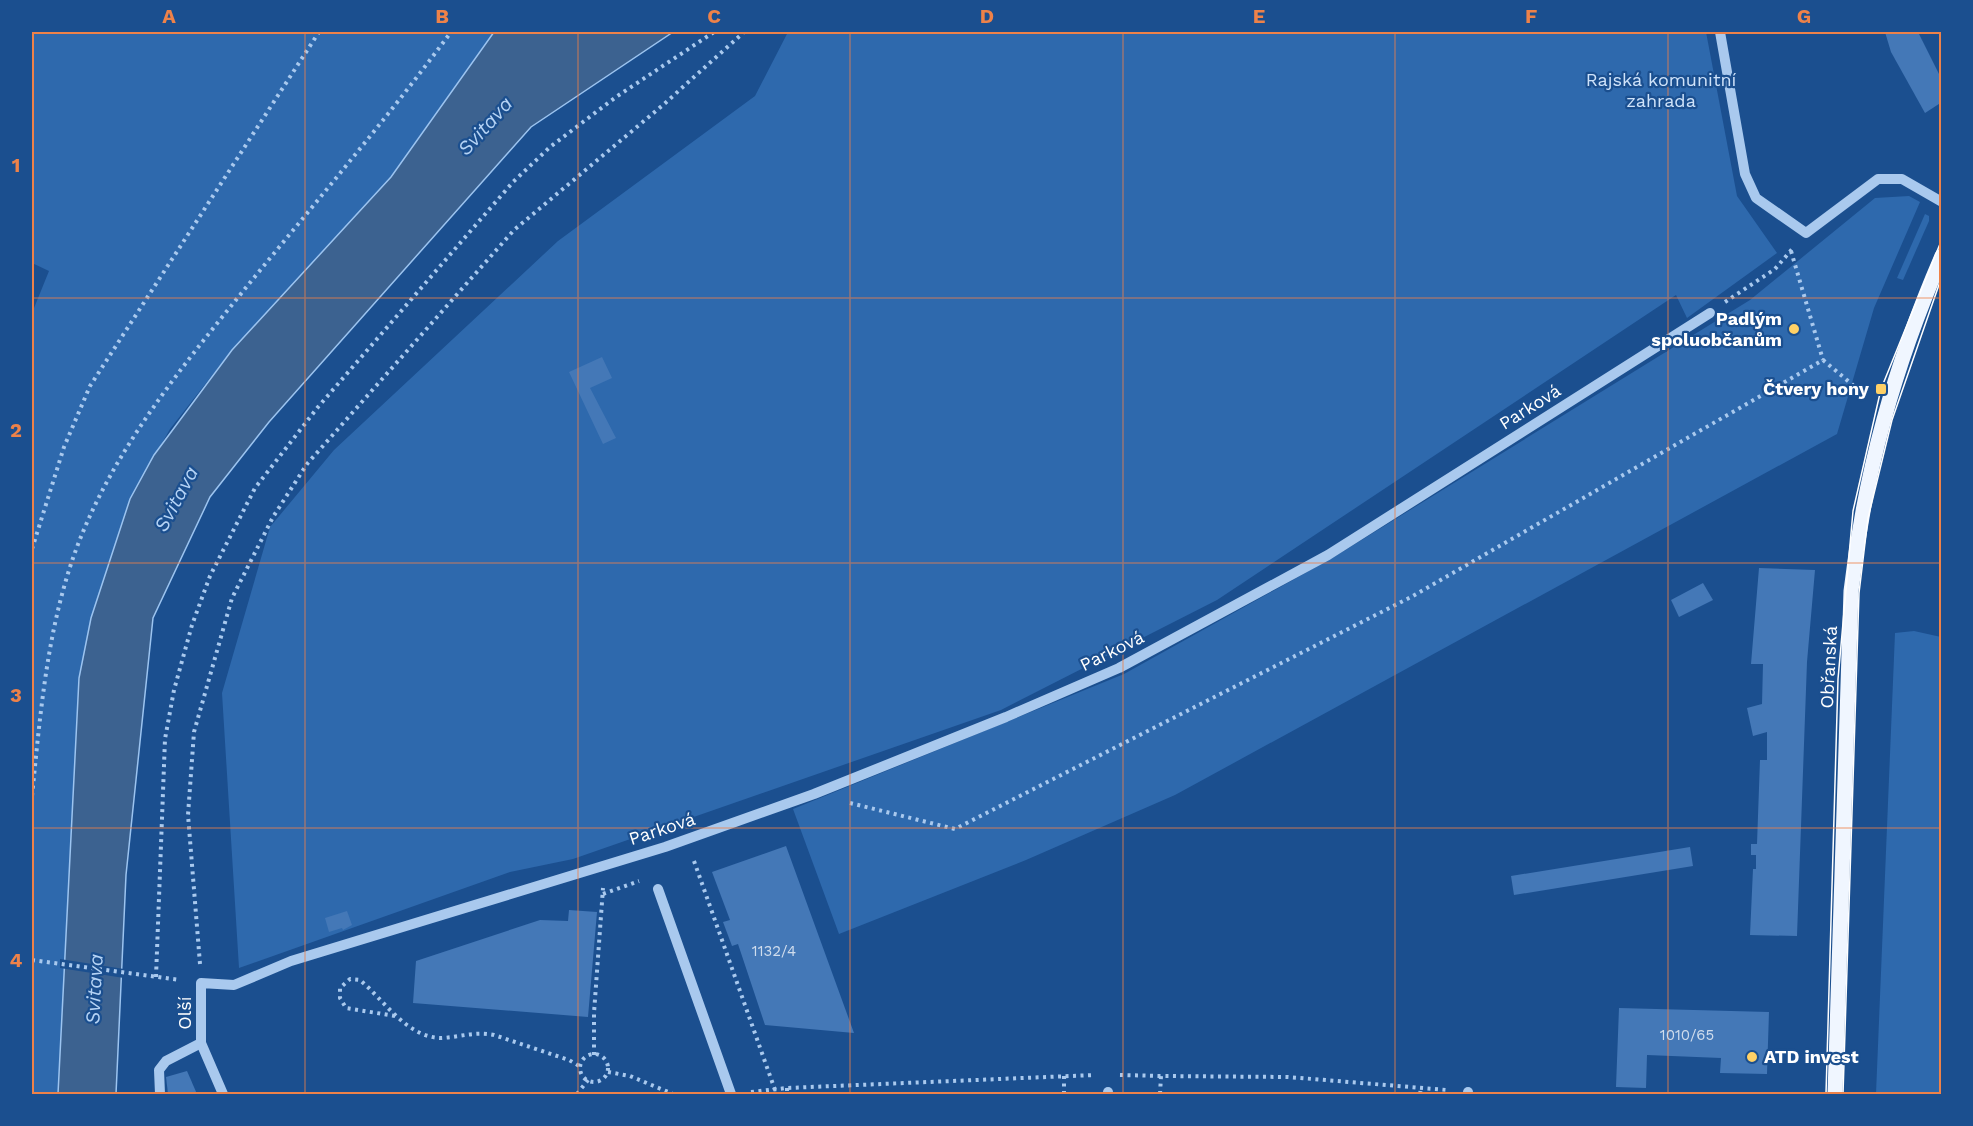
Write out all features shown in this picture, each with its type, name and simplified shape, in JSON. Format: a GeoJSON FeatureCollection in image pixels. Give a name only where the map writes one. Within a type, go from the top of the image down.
{"type":"FeatureCollection","features":[{"type":"Feature","properties":{"kind":"main road","name":"Obřanská"},"geometry":{"type":"LineString","coordinates":[[1834,1095],[1847,679],[1851,591],[1860,517],[1882,418],[1919,310],[1941,256]]}},
{"type":"Feature","properties":{"kind":"street"},"geometry":{"type":"LineString","coordinates":[[1720,32],[1745,174],[1756,198],[1806,233],[1878,179],[1902,179],[1941,202]]}},
{"type":"Feature","properties":{"kind":"street","name":"Parková"},"geometry":{"type":"LineString","coordinates":[[201,983],[234,985],[291,961],[605,865],[814,794],[1006,717],[1109,672],[1328,555],[1710,313]]}},
{"type":"Feature","properties":{"kind":"street"},"geometry":{"type":"LineString","coordinates":[[658,889],[731,1094]]}},
{"type":"Feature","properties":{"kind":"street","name":"Olší"},"geometry":{"type":"LineString","coordinates":[[201,983],[201,1043],[223,1095]]}},
{"type":"Feature","properties":{"kind":"street","name":"Olší"},"geometry":{"type":"LineString","coordinates":[[159,1095],[159,1070],[166,1061],[201,1043]]}},
{"type":"Feature","properties":{"kind":"path"},"geometry":{"type":"LineString","coordinates":[[32,549],[64,447],[90,386],[319,32]]}},
{"type":"Feature","properties":{"kind":"path"},"geometry":{"type":"LineString","coordinates":[[32,796],[49,642],[89,516],[123,450],[206,338],[452,32]]}},
{"type":"Feature","properties":{"kind":"path"},"geometry":{"type":"LineString","coordinates":[[156,977],[165,739],[174,690],[192,625],[210,576],[255,488],[318,406],[513,182],[550,147],[597,111],[714,32]]}},
{"type":"Feature","properties":{"kind":"path"},"geometry":{"type":"LineString","coordinates":[[32,960],[201,983],[188,815],[194,732],[232,598],[273,518],[307,464],[514,230],[663,105],[744,32]]}},
{"type":"Feature","properties":{"kind":"path"},"geometry":{"type":"LineString","coordinates":[[1710,313],[1775,269],[1806,233]]}},
{"type":"Feature","properties":{"kind":"path"},"geometry":{"type":"LineString","coordinates":[[1791,250],[1823,360],[1854,386]]}},
{"type":"Feature","properties":{"kind":"path"},"geometry":{"type":"LineString","coordinates":[[814,794],[955,829],[1411,597],[1823,360]]}},
{"type":"Feature","properties":{"kind":"path"},"geometry":{"type":"LineString","coordinates":[[694,861],[775,1090]]}},
{"type":"Feature","properties":{"kind":"path"},"geometry":{"type":"LineString","coordinates":[[594,1055],[594,1013],[605,865]]}},
{"type":"Feature","properties":{"kind":"path"},"geometry":{"type":"LineString","coordinates":[[395,1016],[346,1008],[340,999],[340,988],[350,979],[360,980],[395,1016],[431,1037],[482,1032],[569,1060],[580,1067]]}},
{"type":"Feature","properties":{"kind":"path"},"geometry":{"type":"LineString","coordinates":[[594,1055],[607,1062],[608,1072],[600,1081],[588,1080],[581,1073],[580,1067],[583,1060],[594,1055]]}},
{"type":"Feature","properties":{"kind":"path"},"geometry":{"type":"LineString","coordinates":[[608,1072],[630,1076],[672,1095]]}},
{"type":"Feature","properties":{"kind":"path"},"geometry":{"type":"LineString","coordinates":[[731,1094],[787,1088],[1065,1074],[1097,1075]]}},
{"type":"Feature","properties":{"kind":"path"},"geometry":{"type":"LineString","coordinates":[[1064,1095],[1065,1074]]}},
{"type":"Feature","properties":{"kind":"path"},"geometry":{"type":"LineString","coordinates":[[1118,1075],[1288,1077],[1468,1093]]}},
{"type":"Feature","properties":{"kind":"path"},"geometry":{"type":"LineString","coordinates":[[1160,1095],[1161,1076]]}},
{"type":"Feature","properties":{"kind":"path"},"geometry":{"type":"LineString","coordinates":[[577,1095],[588,1080]]}},
{"type":"Feature","properties":{"kind":"path"},"geometry":{"type":"LineString","coordinates":[[787,1088],[787,1095]]}},
{"type":"Feature","properties":{"kind":"path"},"geometry":{"type":"LineString","coordinates":[[1420,1095],[1421,1088]]}},
{"type":"Feature","properties":{"kind":"green space"},"geometry":{"type":"Polygon","coordinates":[[[32,32],[494,32],[391,177],[232,350],[170,429],[130,499],[71,844],[58,1094],[32,1094],[32,313],[49,271],[32,263],[32,32]]]}},
{"type":"Feature","properties":{"kind":"green space","name":"Rajská komunitní zahrada"},"geometry":{"type":"Polygon","coordinates":[[[788,32],[1706,32],[1737,196],[1777,253],[1687,318],[1676,295],[1217,600],[1001,710],[573,859],[510,872],[239,968],[222,693],[270,527],[334,450],[558,241],[755,96],[788,32]]]}},
{"type":"Feature","properties":{"kind":"green space"},"geometry":{"type":"Polygon","coordinates":[[[1909,196],[1920,202],[1874,308],[1837,434],[1175,795],[1026,860],[839,934],[793,809],[1124,674],[1334,557],[1750,300],[1875,198],[1909,196]]]}},
{"type":"Feature","properties":{"kind":"green space"},"geometry":{"type":"Polygon","coordinates":[[[1925,214],[1929,216],[1929,221],[1903,280],[1897,278],[1925,214]]]}},
{"type":"Feature","properties":{"kind":"green space"},"geometry":{"type":"Polygon","coordinates":[[[1914,631],[1941,637],[1941,1094],[1876,1094],[1895,633],[1914,631]]]}},
{"type":"Feature","properties":{"kind":"water","name":"Svitava"},"geometry":{"type":"Polygon","coordinates":[[[494,32],[673,32],[531,127],[269,422],[210,497],[153,618],[126,875],[116,1094],[58,1094],[79,678],[91,618],[130,499],[154,455],[232,350],[391,177],[494,32]]]}},
{"type":"Feature","properties":{"kind":"pier"},"geometry":{"type":"Polygon","coordinates":[[[60,959],[124,969],[124,978],[60,968],[60,959]]]}},
{"type":"Feature","properties":{"kind":"building"},"geometry":{"type":"Polygon","coordinates":[[[1885,32],[1918,32],[1942,80],[1942,102],[1925,113],[1891,52],[1885,32]]]}},
{"type":"Feature","properties":{"kind":"building"},"geometry":{"type":"Polygon","coordinates":[[[602,357],[612,378],[590,388],[616,438],[603,444],[569,372],[602,357]]]}},
{"type":"Feature","properties":{"kind":"building"},"geometry":{"type":"Polygon","coordinates":[[[1759,568],[1815,570],[1807,662],[1797,936],[1750,935],[1753,869],[1756,869],[1756,855],[1751,855],[1751,844],[1757,844],[1760,760],[1767,760],[1767,732],[1753,736],[1747,708],[1762,704],[1763,664],[1751,664],[1759,568]]]}},
{"type":"Feature","properties":{"kind":"building"},"geometry":{"type":"Polygon","coordinates":[[[1703,583],[1713,600],[1679,617],[1671,600],[1703,583]]]}},
{"type":"Feature","properties":{"kind":"building"},"geometry":{"type":"Polygon","coordinates":[[[786,846],[854,1033],[765,1025],[738,944],[732,946],[723,922],[730,920],[712,872],[786,846]]]}},
{"type":"Feature","properties":{"kind":"building"},"geometry":{"type":"Polygon","coordinates":[[[1690,847],[1693,866],[1514,895],[1511,876],[1690,847]]]}},
{"type":"Feature","properties":{"kind":"building"},"geometry":{"type":"Polygon","coordinates":[[[569,910],[597,912],[588,1017],[413,1003],[416,961],[540,920],[568,921],[569,910]]]}},
{"type":"Feature","properties":{"kind":"building"},"geometry":{"type":"Polygon","coordinates":[[[347,911],[352,925],[343,930],[342,928],[329,932],[325,918],[347,911]]]}},
{"type":"Feature","properties":{"kind":"building"},"geometry":{"type":"Polygon","coordinates":[[[1619,1008],[1769,1012],[1767,1074],[1720,1073],[1721,1058],[1647,1055],[1646,1088],[1616,1087],[1619,1008]]]}},
{"type":"Feature","properties":{"kind":"building"},"geometry":{"type":"Polygon","coordinates":[[[187,1071],[197,1094],[168,1094],[166,1077],[187,1071]]]}},
{"type":"Feature","properties":{"kind":"tram line"},"geometry":{"type":"LineString","coordinates":[[1826,1094],[1838,679],[1853,511],[1881,389],[1942,239]]}},
{"type":"Feature","properties":{"kind":"tram line"},"geometry":{"type":"LineString","coordinates":[[1843,1094],[1859,593],[1868,518],[1892,420],[1942,276]]}},
{"type":"Feature","properties":{"kind":"place","name":"Padlým spoluobčanům"},"geometry":{"type":"Point","coordinates":[1794,329]}},
{"type":"Feature","properties":{"kind":"place","name":"Čtvery hony"},"geometry":{"type":"Point","coordinates":[1881,389]}},
{"type":"Feature","properties":{"kind":"place","name":"ATD invest"},"geometry":{"type":"Point","coordinates":[1752,1057]}}]}
